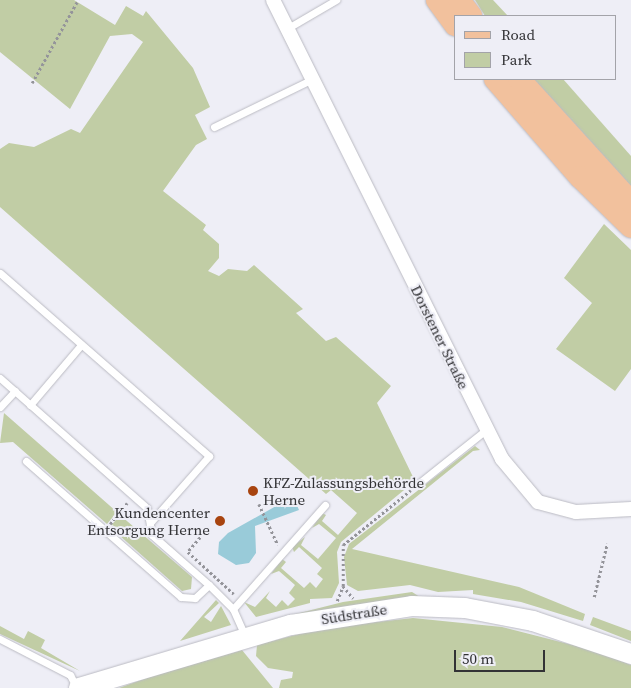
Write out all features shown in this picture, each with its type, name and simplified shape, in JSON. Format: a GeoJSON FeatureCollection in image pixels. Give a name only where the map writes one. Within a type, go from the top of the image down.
{"type":"FeatureCollection","features":[{"type":"Feature","properties":{"kind":"main road"},"geometry":{"type":"LineString","coordinates":[[437,0],[454,24]]}},
{"type":"Feature","properties":{"kind":"main road"},"geometry":{"type":"LineString","coordinates":[[459,0],[470,15]]}},
{"type":"Feature","properties":{"kind":"main road"},"geometry":{"type":"LineString","coordinates":[[496,80],[580,177],[631,227]]}},
{"type":"Feature","properties":{"kind":"main road"},"geometry":{"type":"LineString","coordinates":[[520,80],[631,202]]}},
{"type":"Feature","properties":{"kind":"street","name":"Dorstener Straße"},"geometry":{"type":"LineString","coordinates":[[273,0],[486,430],[518,482],[538,502],[576,512],[631,509]]}},
{"type":"Feature","properties":{"kind":"street","name":"Südstraße"},"geometry":{"type":"LineString","coordinates":[[78,688],[246,638],[342,614],[440,606],[533,621],[631,654]]}},
{"type":"Feature","properties":{"kind":"lane"},"geometry":{"type":"LineString","coordinates":[[288,28],[336,0]]}},
{"type":"Feature","properties":{"kind":"lane"},"geometry":{"type":"LineString","coordinates":[[214,127],[313,79]]}},
{"type":"Feature","properties":{"kind":"lane"},"geometry":{"type":"LineString","coordinates":[[0,273],[209,456],[150,523]]}},
{"type":"Feature","properties":{"kind":"lane"},"geometry":{"type":"LineString","coordinates":[[30,405],[81,345]]}},
{"type":"Feature","properties":{"kind":"lane"},"geometry":{"type":"LineString","coordinates":[[0,378],[147,508],[152,535],[209,585],[233,609],[246,638]]}},
{"type":"Feature","properties":{"kind":"lane"},"geometry":{"type":"LineString","coordinates":[[0,407],[14,391]]}},
{"type":"Feature","properties":{"kind":"lane"},"geometry":{"type":"LineString","coordinates":[[418,484],[486,430]]}},
{"type":"Feature","properties":{"kind":"lane"},"geometry":{"type":"LineString","coordinates":[[26,461],[181,597],[195,598],[209,585]]}},
{"type":"Feature","properties":{"kind":"lane"},"geometry":{"type":"LineString","coordinates":[[233,609],[325,505]]}},
{"type":"Feature","properties":{"kind":"lane","name":"Südstraße"},"geometry":{"type":"LineString","coordinates":[[0,639],[70,675],[78,688]]}},
{"type":"Feature","properties":{"kind":"path"},"geometry":{"type":"LineString","coordinates":[[32,83],[78,0]]}},
{"type":"Feature","properties":{"kind":"path"},"geometry":{"type":"LineString","coordinates":[[337,601],[343,586],[344,545],[418,484]]}},
{"type":"Feature","properties":{"kind":"path"},"geometry":{"type":"LineString","coordinates":[[112,522],[133,496]]}},
{"type":"Feature","properties":{"kind":"path"},"geometry":{"type":"LineString","coordinates":[[258,504],[284,552]]}},
{"type":"Feature","properties":{"kind":"path"},"geometry":{"type":"LineString","coordinates":[[208,530],[188,552],[241,601]]}},
{"type":"Feature","properties":{"kind":"path"},"geometry":{"type":"LineString","coordinates":[[594,597],[607,544]]}},
{"type":"Feature","properties":{"kind":"path"},"geometry":{"type":"LineString","coordinates":[[343,586],[353,598]]}},
{"type":"Feature","properties":{"kind":"green space"},"geometry":{"type":"Polygon","coordinates":[[[0,0],[74,0],[115,25],[126,6],[143,16],[146,11],[193,68],[210,107],[195,115],[207,139],[196,145],[163,191],[206,225],[203,230],[219,244],[219,258],[208,271],[219,276],[228,269],[247,271],[254,265],[303,309],[296,313],[326,341],[336,337],[391,386],[377,403],[415,481],[341,542],[337,552],[339,583],[332,598],[310,599],[310,603],[256,617],[244,602],[255,607],[270,591],[266,598],[276,607],[282,600],[288,606],[295,599],[289,593],[295,585],[279,571],[271,574],[282,559],[286,562],[281,568],[304,588],[310,582],[316,588],[323,579],[317,574],[322,568],[299,547],[294,552],[292,547],[305,537],[301,545],[318,559],[336,538],[319,524],[312,528],[322,513],[326,515],[322,521],[338,535],[357,513],[331,490],[326,494],[0,207],[0,149],[9,143],[34,147],[71,129],[80,133],[143,42],[132,34],[110,36],[70,109],[0,52],[0,0]]]}},
{"type":"Feature","properties":{"kind":"green space"},"geometry":{"type":"Polygon","coordinates":[[[475,0],[493,0],[507,15],[484,15],[475,0]]]}},
{"type":"Feature","properties":{"kind":"green space"},"geometry":{"type":"Polygon","coordinates":[[[532,80],[564,80],[631,156],[631,189],[532,80]]]}},
{"type":"Feature","properties":{"kind":"green space"},"geometry":{"type":"Polygon","coordinates":[[[604,224],[631,250],[631,369],[615,391],[556,349],[592,303],[564,278],[604,224]]]}},
{"type":"Feature","properties":{"kind":"green space"},"geometry":{"type":"Polygon","coordinates":[[[4,413],[117,512],[107,524],[13,442],[0,443],[4,413]]]}},
{"type":"Feature","properties":{"kind":"green space"},"geometry":{"type":"Polygon","coordinates":[[[475,446],[480,450],[473,451],[352,549],[519,587],[585,614],[583,621],[521,602],[473,594],[473,590],[438,592],[410,585],[358,591],[347,585],[344,557],[349,544],[475,446]]]}},
{"type":"Feature","properties":{"kind":"green space"},"geometry":{"type":"Polygon","coordinates":[[[120,515],[192,577],[191,589],[182,591],[110,527],[120,515]]]}},
{"type":"Feature","properties":{"kind":"green space"},"geometry":{"type":"Polygon","coordinates":[[[412,592],[420,597],[268,621],[343,602],[412,592]]]}},
{"type":"Feature","properties":{"kind":"green space"},"geometry":{"type":"Polygon","coordinates":[[[216,600],[219,603],[204,617],[211,622],[221,606],[231,625],[180,641],[216,600]]]}},
{"type":"Feature","properties":{"kind":"green space"},"geometry":{"type":"Polygon","coordinates":[[[593,617],[631,631],[631,641],[590,625],[593,617]]]}},
{"type":"Feature","properties":{"kind":"green space"},"geometry":{"type":"Polygon","coordinates":[[[413,618],[502,627],[596,651],[631,665],[631,688],[279,688],[281,680],[292,678],[293,672],[268,668],[256,656],[257,645],[322,628],[413,618]]]}},
{"type":"Feature","properties":{"kind":"green space"},"geometry":{"type":"Polygon","coordinates":[[[0,626],[24,639],[28,631],[45,640],[41,648],[80,671],[0,634],[0,626]]]}},
{"type":"Feature","properties":{"kind":"green space"},"geometry":{"type":"Polygon","coordinates":[[[242,650],[273,688],[119,688],[152,676],[242,650]]]}},
{"type":"Feature","properties":{"kind":"water"},"geometry":{"type":"Polygon","coordinates":[[[285,501],[296,503],[299,510],[255,526],[256,553],[249,563],[236,565],[218,554],[219,542],[228,533],[285,501]]]}},
{"type":"Feature","properties":{"kind":"place","name":"KFZ-Zulassungsbehörde Herne"},"geometry":{"type":"Point","coordinates":[253,491]}},
{"type":"Feature","properties":{"kind":"place","name":"Kundencenter Entsorgung Herne"},"geometry":{"type":"Point","coordinates":[220,521]}}]}
